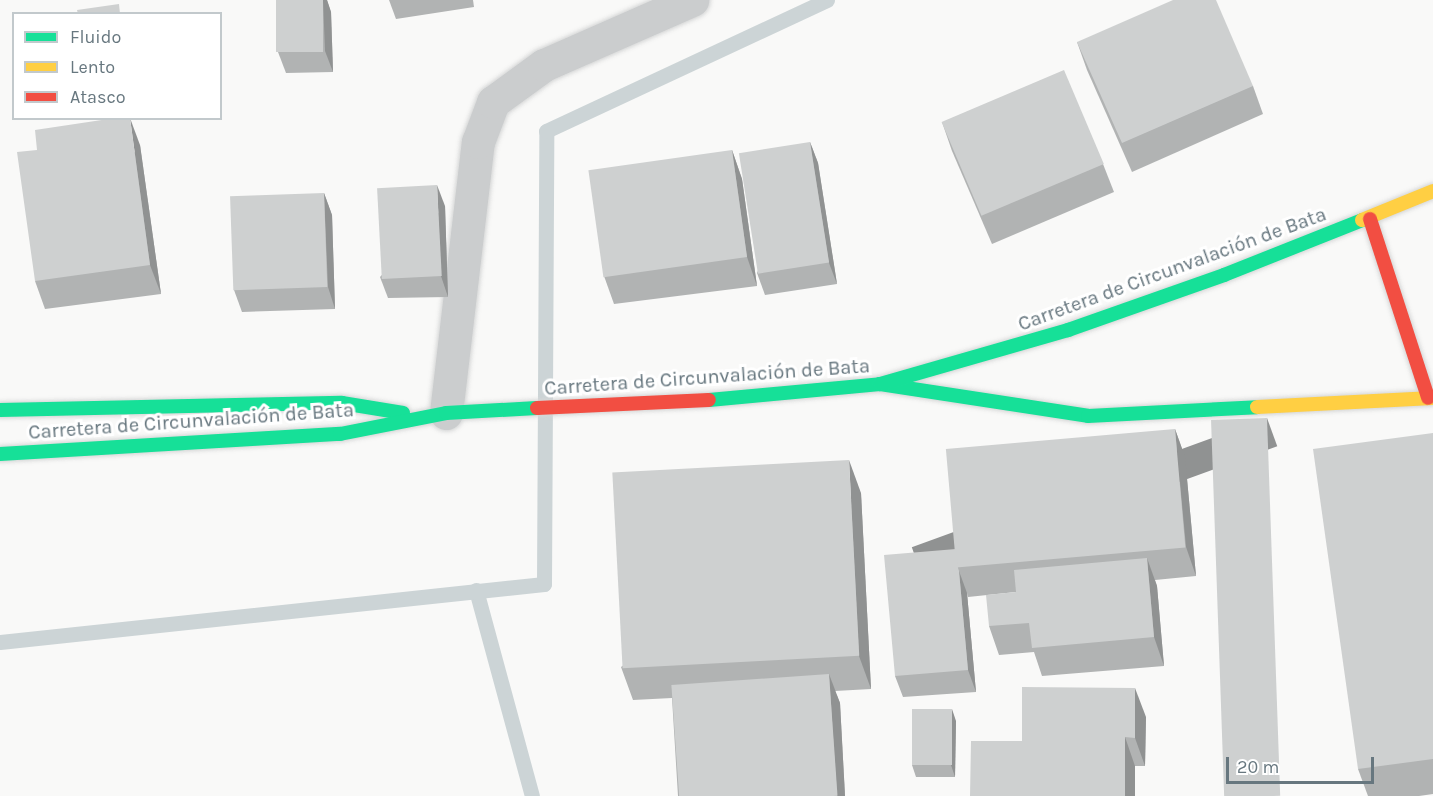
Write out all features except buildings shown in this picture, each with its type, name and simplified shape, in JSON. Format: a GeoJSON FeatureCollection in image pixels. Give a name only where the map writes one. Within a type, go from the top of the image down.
{"type":"FeatureCollection","features":[{"type":"Feature","properties":{"kind":"main road","name":"Carretera de Circunvalación de Bata"},"geometry":{"type":"LineString","coordinates":[[0,454],[340,434],[433,415],[747,398],[880,384],[1068,330],[1370,219],[1433,191]]}},
{"type":"Feature","properties":{"kind":"main road"},"geometry":{"type":"LineString","coordinates":[[880,384],[1088,416],[1430,398],[1370,219]]}},
{"type":"Feature","properties":{"kind":"main road","name":"Carretera de Circunvalación de Bata"},"geometry":{"type":"LineString","coordinates":[[0,410],[342,403],[433,415]]}},
{"type":"Feature","properties":{"kind":"street"},"geometry":{"type":"LineString","coordinates":[[433,415],[478,141],[493,102],[544,65],[692,0]]}},
{"type":"Feature","properties":{"kind":"waterway"},"geometry":{"type":"LineString","coordinates":[[0,642],[544,584],[546,131],[827,0]]}},
{"type":"Feature","properties":{"kind":"waterway"},"geometry":{"type":"LineString","coordinates":[[476,590],[532,796]]}},
{"type":"Feature","properties":{"kind":"traffic: fast"},"geometry":{"type":"LineString","coordinates":[[709,400],[880,384],[1068,330],[1224,275],[1362,220]]}},
{"type":"Feature","properties":{"kind":"traffic: fast"},"geometry":{"type":"LineString","coordinates":[[880,384],[1088,416],[1257,407]]}},
{"type":"Feature","properties":{"kind":"traffic: fast"},"geometry":{"type":"LineString","coordinates":[[0,410],[342,403],[403,413]]}},
{"type":"Feature","properties":{"kind":"traffic: fast"},"geometry":{"type":"LineString","coordinates":[[0,454],[340,434],[446,413],[537,408]]}},
{"type":"Feature","properties":{"kind":"traffic: slow"},"geometry":{"type":"LineString","coordinates":[[1362,220],[1433,191]]}},
{"type":"Feature","properties":{"kind":"traffic: slow"},"geometry":{"type":"LineString","coordinates":[[1257,407],[1433,398]]}},
{"type":"Feature","properties":{"kind":"traffic: jam"},"geometry":{"type":"LineString","coordinates":[[1370,219],[1428,398]]}},
{"type":"Feature","properties":{"kind":"traffic: jam"},"geometry":{"type":"LineString","coordinates":[[537,408],[709,400]]}}]}
